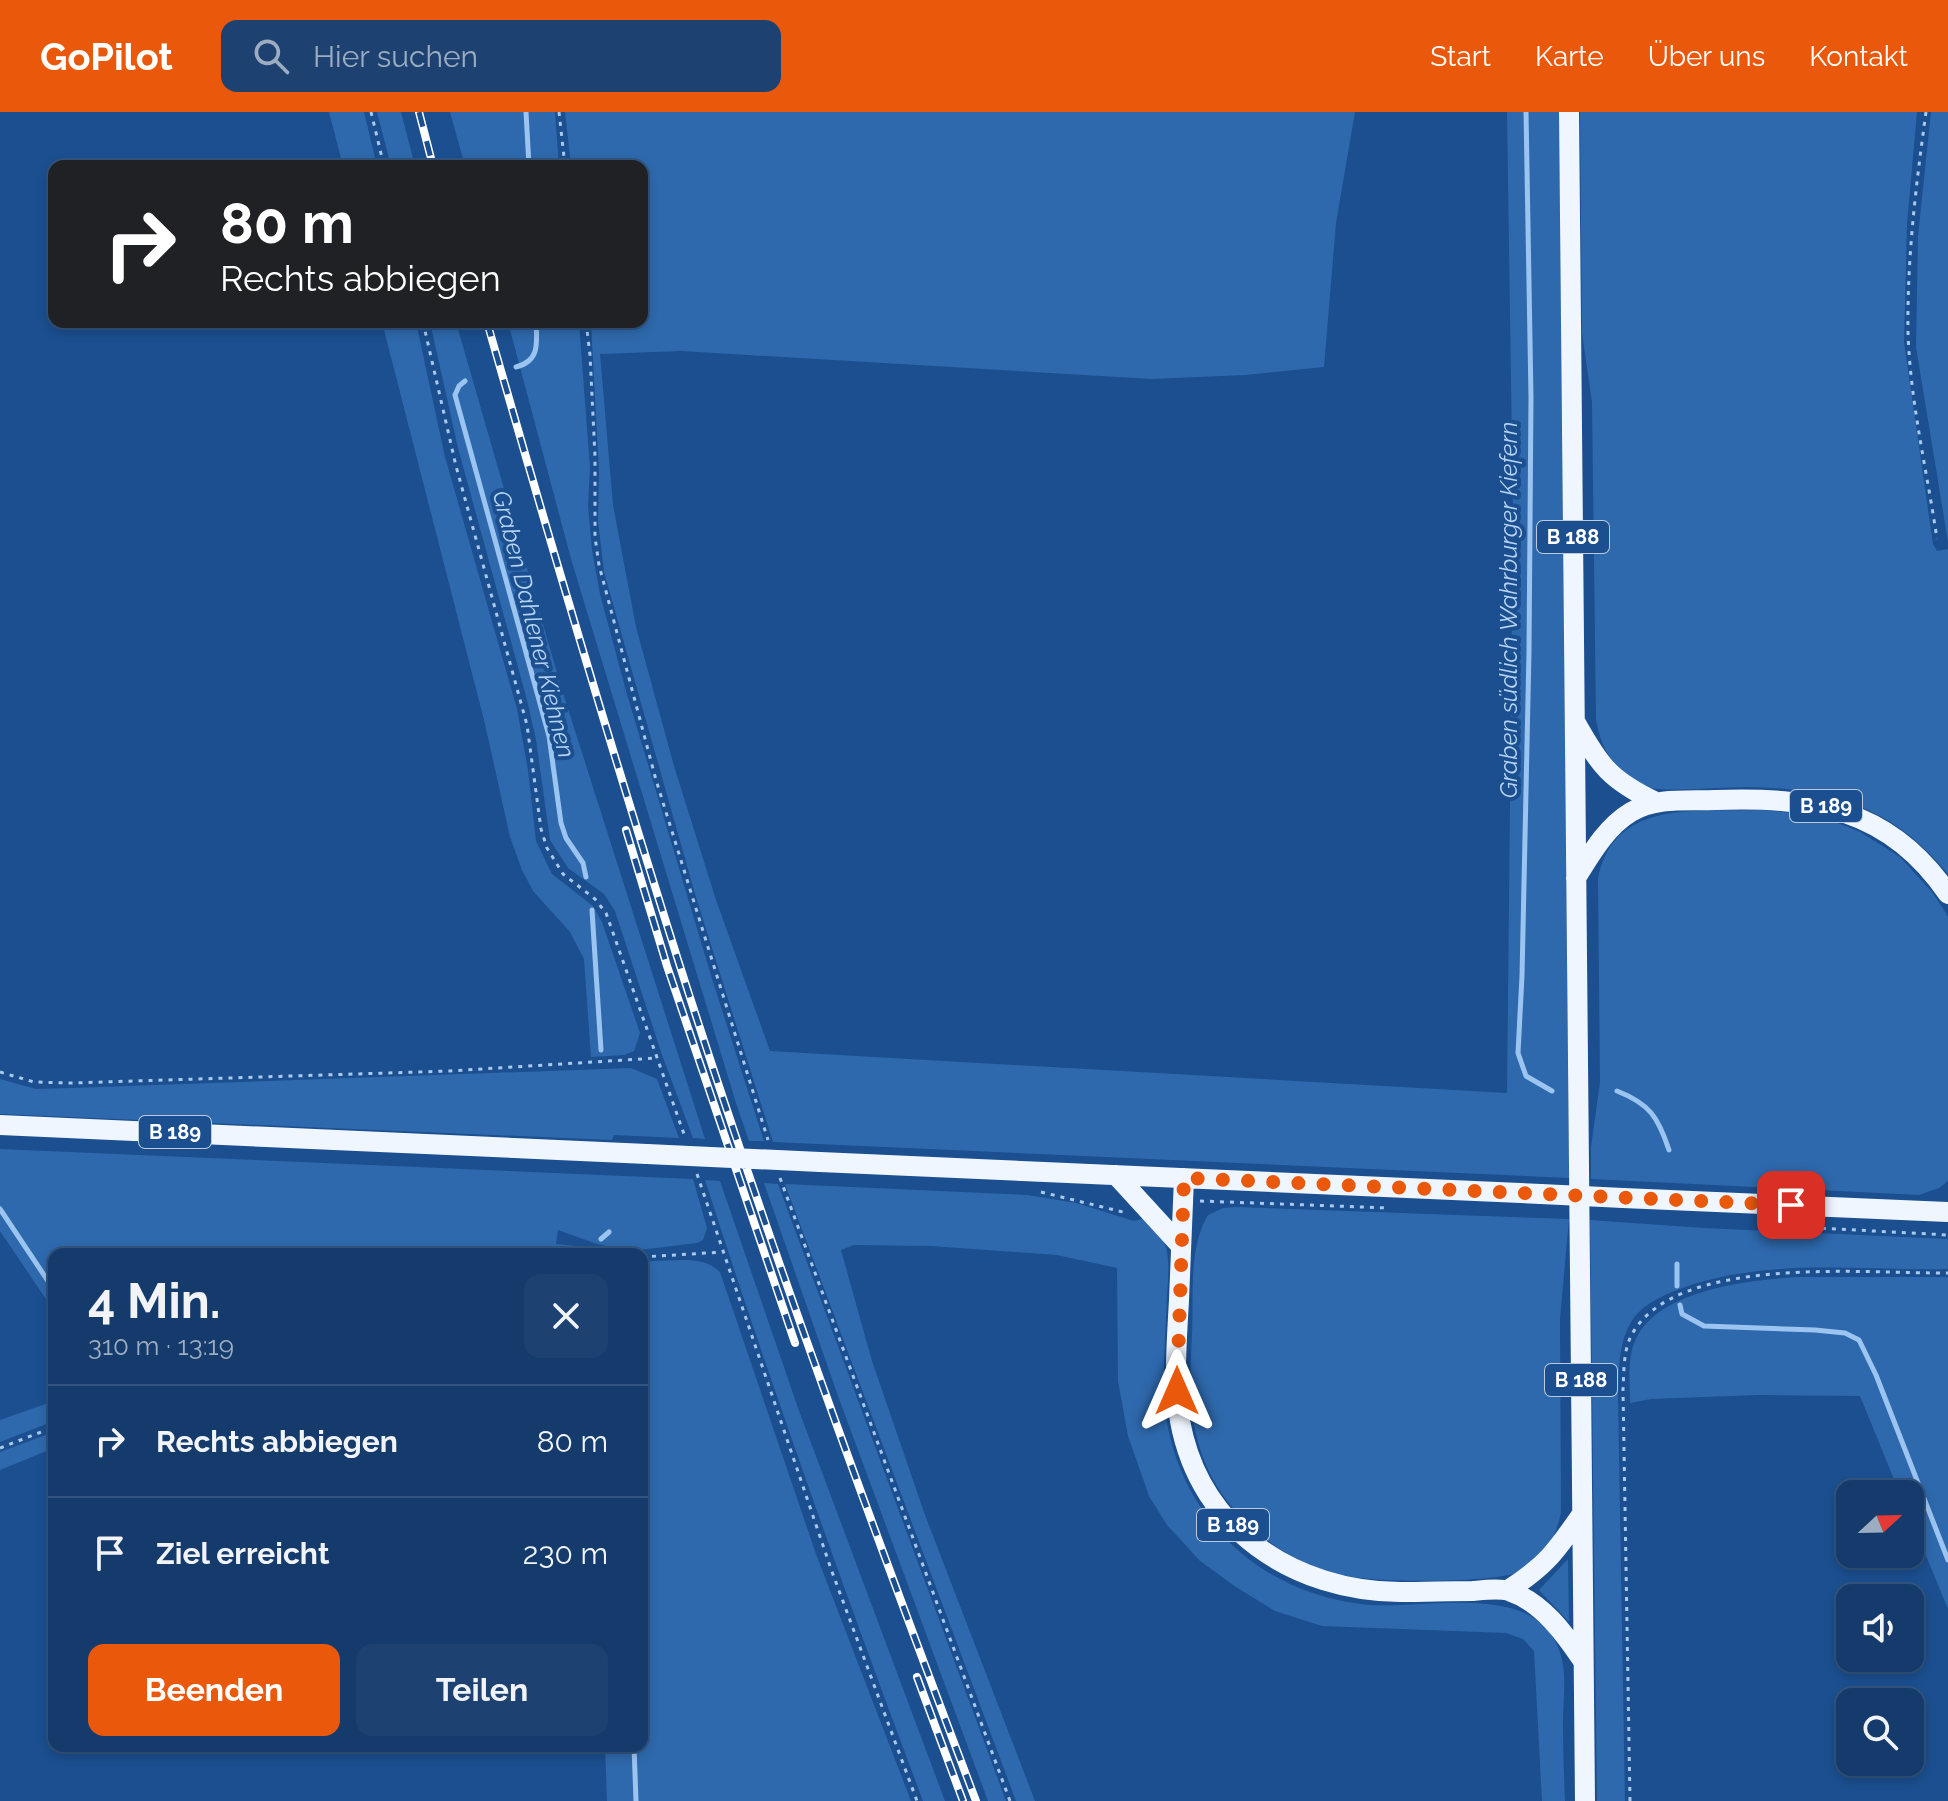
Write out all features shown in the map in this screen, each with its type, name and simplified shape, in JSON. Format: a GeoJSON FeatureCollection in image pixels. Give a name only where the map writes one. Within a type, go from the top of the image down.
{"type":"FeatureCollection","features":[{"type":"Feature","properties":{"kind":"main road","name":"B 188"},"geometry":{"type":"LineString","coordinates":[[1569,112],[1575,720]]}},
{"type":"Feature","properties":{"kind":"main road","name":"B 189"},"geometry":{"type":"LineString","coordinates":[[1575,720],[1595,756],[1610,775],[1627,788],[1656,802]]}},
{"type":"Feature","properties":{"kind":"main road"},"geometry":{"type":"LineString","coordinates":[[1575,720],[1576,878]]}},
{"type":"Feature","properties":{"kind":"main road","name":"B 189"},"geometry":{"type":"LineString","coordinates":[[1576,878],[1612,827],[1631,812],[1656,802],[1779,800],[1834,808],[1865,821],[1898,842],[1924,864],[1948,894]]}},
{"type":"Feature","properties":{"kind":"main road","name":"B 188"},"geometry":{"type":"LineString","coordinates":[[1576,878],[1585,1801]]}},
{"type":"Feature","properties":{"kind":"main road","name":"B 189"},"geometry":{"type":"LineString","coordinates":[[0,1125],[1948,1212]]}},
{"type":"Feature","properties":{"kind":"main road"},"geometry":{"type":"LineString","coordinates":[[1116,1175],[1181,1246]]}},
{"type":"Feature","properties":{"kind":"main road","name":"B 189"},"geometry":{"type":"LineString","coordinates":[[1184,1178],[1177,1391],[1180,1421],[1188,1451],[1201,1480],[1233,1525],[1277,1561],[1333,1584],[1387,1592],[1508,1590]]}},
{"type":"Feature","properties":{"kind":"main road"},"geometry":{"type":"LineString","coordinates":[[1582,1514],[1547,1562],[1508,1590],[1553,1621],[1565,1633],[1584,1663]]}},
{"type":"Feature","properties":{"kind":"path"},"geometry":{"type":"LineString","coordinates":[[371,112],[383,160]]}},
{"type":"Feature","properties":{"kind":"path"},"geometry":{"type":"LineString","coordinates":[[559,112],[564,160]]}},
{"type":"Feature","properties":{"kind":"path"},"geometry":{"type":"LineString","coordinates":[[1926,112],[1913,207],[1908,332],[1911,371],[1937,539]]}},
{"type":"Feature","properties":{"kind":"path"},"geometry":{"type":"LineString","coordinates":[[424,328],[456,466],[527,725],[541,829],[547,848],[563,874],[595,899],[606,913],[686,1140]]}},
{"type":"Feature","properties":{"kind":"path"},"geometry":{"type":"LineString","coordinates":[[587,328],[591,369],[595,537],[599,565],[660,794],[768,1142]]}},
{"type":"Feature","properties":{"kind":"path"},"geometry":{"type":"LineString","coordinates":[[0,1072],[34,1082],[71,1083],[450,1071],[656,1058]]}},
{"type":"Feature","properties":{"kind":"path"},"geometry":{"type":"LineString","coordinates":[[695,1167],[831,1569],[917,1801]]}},
{"type":"Feature","properties":{"kind":"path"},"geometry":{"type":"LineString","coordinates":[[778,1172],[1010,1801]]}},
{"type":"Feature","properties":{"kind":"path"},"geometry":{"type":"LineString","coordinates":[[1762,1225],[1948,1235]]}},
{"type":"Feature","properties":{"kind":"path"},"geometry":{"type":"LineString","coordinates":[[648,1257],[722,1252]]}},
{"type":"Feature","properties":{"kind":"path"},"geometry":{"type":"LineString","coordinates":[[1630,1801],[1623,1390],[1629,1339],[1640,1322],[1660,1304],[1743,1277],[1786,1272],[1948,1273]]}},
{"type":"Feature","properties":{"kind":"path"},"geometry":{"type":"LineString","coordinates":[[0,1448],[48,1429]]}},
{"type":"Feature","properties":{"kind":"shaded area"},"geometry":{"type":"Polygon","coordinates":[[[329,112],[364,112],[376,160],[341,160],[329,112]]]}},
{"type":"Feature","properties":{"kind":"shaded area"},"geometry":{"type":"Polygon","coordinates":[[[377,112],[401,112],[413,160],[389,160],[377,112]]]}},
{"type":"Feature","properties":{"kind":"shaded area"},"geometry":{"type":"Polygon","coordinates":[[[450,112],[555,112],[559,160],[463,160],[450,112]]]}},
{"type":"Feature","properties":{"kind":"shaded area"},"geometry":{"type":"Polygon","coordinates":[[[565,112],[1355,112],[1336,223],[1324,367],[1245,375],[1152,379],[681,351],[600,354],[613,505],[636,627],[674,766],[716,900],[770,1051],[1507,1093],[1513,515],[1507,112],[1559,112],[1569,1178],[773,1142],[695,894],[604,572],[598,521],[599,472],[591,328],[648,328],[648,160],[570,160],[565,112]]]}},
{"type":"Feature","properties":{"kind":"shaded area"},"geometry":{"type":"Polygon","coordinates":[[[1580,112],[1917,112],[1907,224],[1904,342],[1933,544],[1937,551],[1948,549],[1948,874],[1905,832],[1858,806],[1833,797],[1777,788],[1648,788],[1620,769],[1602,743],[1596,720],[1592,402],[1582,333],[1580,112]]]}},
{"type":"Feature","properties":{"kind":"shaded area"},"geometry":{"type":"Polygon","coordinates":[[[1931,112],[1948,112],[1948,542],[1916,347],[1918,236],[1931,112]]]}},
{"type":"Feature","properties":{"kind":"shaded area"},"geometry":{"type":"Polygon","coordinates":[[[384,328],[417,328],[445,457],[517,709],[536,841],[552,874],[593,906],[602,922],[640,1033],[634,1051],[624,1055],[591,1057],[584,959],[570,932],[533,891],[522,870],[510,837],[485,724],[384,328]]]}},
{"type":"Feature","properties":{"kind":"shaded area"},"geometry":{"type":"Polygon","coordinates":[[[431,328],[458,328],[562,690],[705,1139],[693,1138],[615,911],[604,894],[568,868],[550,840],[527,700],[458,448],[431,328]]]}},
{"type":"Feature","properties":{"kind":"shaded area"},"geometry":{"type":"Polygon","coordinates":[[[510,328],[579,328],[590,468],[588,506],[600,594],[713,982],[764,1141],[749,1141],[736,1103],[571,559],[510,328]]]}},
{"type":"Feature","properties":{"kind":"shaded area"},"geometry":{"type":"Polygon","coordinates":[[[1762,810],[1804,814],[1860,832],[1900,857],[1932,892],[1948,917],[1948,1181],[1939,1188],[1919,1195],[1591,1179],[1591,1147],[1600,1082],[1598,879],[1607,853],[1621,834],[1640,822],[1662,815],[1686,811],[1762,810]]]}},
{"type":"Feature","properties":{"kind":"shaded area"},"geometry":{"type":"Polygon","coordinates":[[[631,1068],[657,1079],[679,1138],[614,1135],[612,1140],[0,1114],[0,1079],[36,1089],[631,1068]]]}},
{"type":"Feature","properties":{"kind":"shaded area"},"geometry":{"type":"Polygon","coordinates":[[[0,1149],[693,1179],[707,1228],[703,1240],[697,1243],[648,1249],[597,1244],[558,1230],[556,1244],[582,1248],[48,1248],[48,1302],[0,1231],[0,1149]]]}},
{"type":"Feature","properties":{"kind":"shaded area"},"geometry":{"type":"Polygon","coordinates":[[[705,1180],[720,1181],[798,1408],[945,1801],[923,1801],[810,1492],[705,1180]]]}},
{"type":"Feature","properties":{"kind":"shaded area"},"geometry":{"type":"Polygon","coordinates":[[[764,1183],[778,1184],[1006,1801],[988,1801],[838,1396],[764,1183]]]}},
{"type":"Feature","properties":{"kind":"shaded area"},"geometry":{"type":"Polygon","coordinates":[[[785,1184],[1028,1195],[1076,1203],[1134,1221],[1145,1218],[1162,1239],[1168,1259],[1164,1381],[1170,1438],[1186,1480],[1209,1519],[1240,1552],[1267,1572],[1329,1598],[1386,1605],[1476,1603],[1504,1606],[1529,1615],[1549,1631],[1563,1664],[1565,1801],[1542,1801],[1534,1651],[1523,1639],[1506,1633],[1322,1626],[1275,1611],[1200,1561],[1167,1525],[1149,1496],[1128,1436],[1118,1381],[1117,1268],[1057,1255],[931,1246],[854,1245],[841,1250],[872,1361],[925,1515],[1035,1801],[1016,1801],[785,1184]]]}},
{"type":"Feature","properties":{"kind":"shaded area"},"geometry":{"type":"Polygon","coordinates":[[[1223,1208],[1569,1219],[1560,1319],[1561,1512],[1550,1543],[1529,1568],[1497,1577],[1448,1580],[1375,1579],[1344,1575],[1312,1566],[1285,1552],[1252,1528],[1233,1508],[1217,1486],[1200,1450],[1192,1412],[1191,1374],[1193,1273],[1197,1242],[1208,1215],[1223,1208]]]}},
{"type":"Feature","properties":{"kind":"shaded area"},"geometry":{"type":"Polygon","coordinates":[[[1590,1220],[1948,1239],[1948,1269],[1755,1271],[1675,1291],[1652,1302],[1633,1319],[1622,1346],[1618,1397],[1625,1801],[1597,1801],[1590,1220]]]}},
{"type":"Feature","properties":{"kind":"shaded area"},"geometry":{"type":"Polygon","coordinates":[[[698,1261],[720,1272],[816,1554],[911,1801],[607,1801],[605,1752],[648,1752],[648,1262],[698,1261]]]}},
{"type":"Feature","properties":{"kind":"shaded area"},"geometry":{"type":"Polygon","coordinates":[[[1795,1277],[1948,1277],[1948,1609],[1924,1551],[1924,1480],[1894,1480],[1860,1396],[1758,1395],[1651,1399],[1630,1403],[1632,1348],[1646,1324],[1682,1299],[1752,1282],[1795,1277]]]}},
{"type":"Feature","properties":{"kind":"shaded area"},"geometry":{"type":"Polygon","coordinates":[[[48,1403],[48,1423],[0,1442],[0,1420],[48,1403]]]}},
{"type":"Feature","properties":{"kind":"shaded area"},"geometry":{"type":"Polygon","coordinates":[[[48,1434],[48,1450],[0,1470],[0,1452],[48,1434]]]}},
{"type":"Feature","properties":{"kind":"shaded area"},"geometry":{"type":"Polygon","coordinates":[[[1568,1559],[1569,1622],[1539,1590],[1568,1559]]]}},
{"type":"Feature","properties":{"kind":"waterway","name":"Graben Dahlener Kiehnen"},"geometry":{"type":"LineString","coordinates":[[526,112],[529,160]]}},
{"type":"Feature","properties":{"kind":"waterway","name":"Graben südlich Wahrburger Kiefern"},"geometry":{"type":"LineString","coordinates":[[1526,112],[1531,397],[1529,652],[1518,1053],[1526,1076],[1552,1091]]}},
{"type":"Feature","properties":{"kind":"waterway","name":"Graben Dahlener Kiehnen"},"geometry":{"type":"LineString","coordinates":[[516,367],[533,356],[536,328]]}},
{"type":"Feature","properties":{"kind":"waterway","name":"Graben Dahlener Kiehnen"},"geometry":{"type":"LineString","coordinates":[[465,381],[455,395],[549,736],[561,823],[566,838],[583,863],[586,877]]}},
{"type":"Feature","properties":{"kind":"waterway","name":"Graben Dahlener Kiehnen"},"geometry":{"type":"LineString","coordinates":[[592,910],[601,1050]]}},
{"type":"Feature","properties":{"kind":"waterway","name":"Graben südlich Wahrburger Kiefern"},"geometry":{"type":"LineString","coordinates":[[1617,1091],[1638,1101],[1651,1113],[1669,1150]]}},
{"type":"Feature","properties":{"kind":"waterway"},"geometry":{"type":"LineString","coordinates":[[0,1209],[48,1281]]}},
{"type":"Feature","properties":{"kind":"waterway","name":"Graben Dahlener Kiehnen"},"geometry":{"type":"LineString","coordinates":[[601,1239],[609,1232]]}},
{"type":"Feature","properties":{"kind":"waterway","name":"Graben südlich Wahrburger Kiefern"},"geometry":{"type":"LineString","coordinates":[[1677,1264],[1677,1286]]}},
{"type":"Feature","properties":{"kind":"waterway","name":"Graben südlich Wahrburger Kiefern"},"geometry":{"type":"LineString","coordinates":[[1680,1305],[1682,1314],[1704,1326],[1815,1330],[1845,1333],[1859,1340],[1876,1375],[1948,1560]]}},
{"type":"Feature","properties":{"kind":"waterway"},"geometry":{"type":"LineString","coordinates":[[634,1752],[636,1801]]}},
{"type":"Feature","properties":{"kind":"railway"},"geometry":{"type":"LineString","coordinates":[[419,112],[431,160]]}},
{"type":"Feature","properties":{"kind":"railway"},"geometry":{"type":"LineString","coordinates":[[489,328],[604,721],[712,1066],[821,1382],[976,1801]]}},
{"type":"Feature","properties":{"kind":"railway"},"geometry":{"type":"LineString","coordinates":[[626,830],[667,966],[795,1343]]}},
{"type":"Feature","properties":{"kind":"railway"},"geometry":{"type":"LineString","coordinates":[[917,1677],[963,1801]]}},
{"type":"Feature","properties":{"kind":"route"},"geometry":{"type":"LineString","coordinates":[[1177,1391],[1184,1178],[1791,1205]]}}]}
